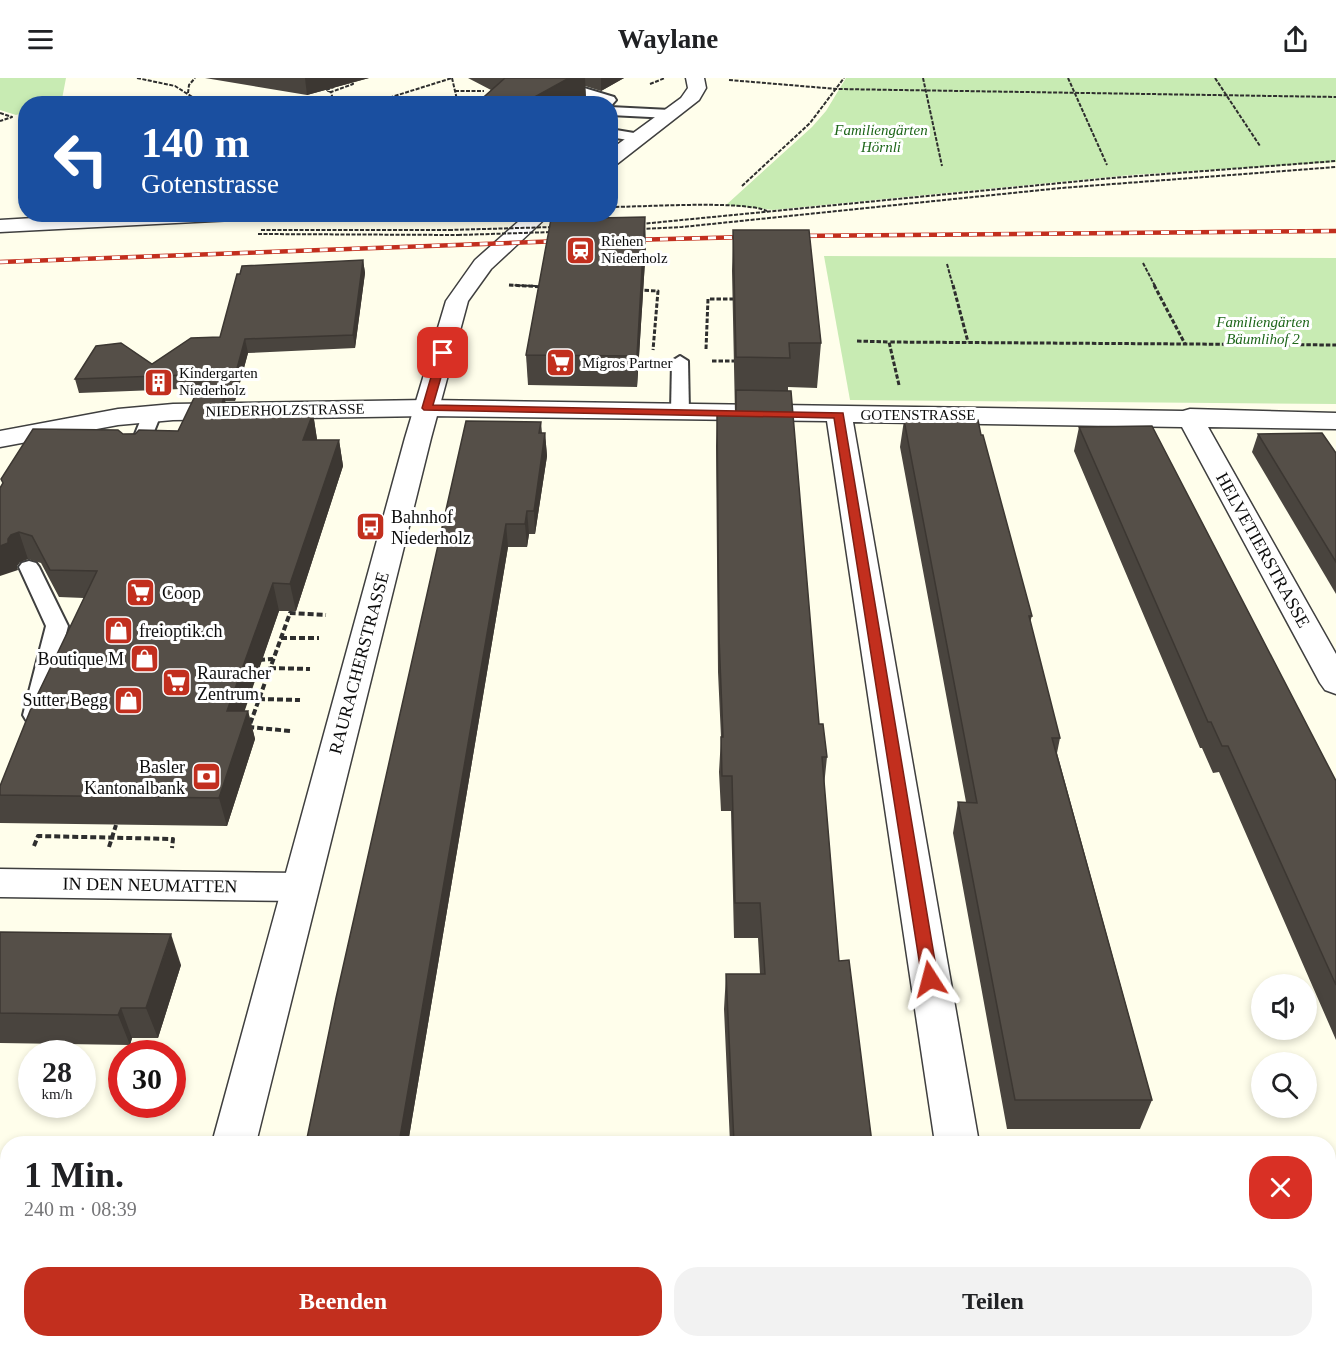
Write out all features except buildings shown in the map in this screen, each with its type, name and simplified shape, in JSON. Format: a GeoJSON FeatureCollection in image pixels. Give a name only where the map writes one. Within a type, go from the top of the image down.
{"type":"FeatureCollection","features":[{"type":"Feature","properties":{"kind":"street"},"geometry":{"type":"LineString","coordinates":[[618,154],[697,91],[698,84],[695,78]]}},
{"type":"Feature","properties":{"kind":"street"},"geometry":{"type":"LineString","coordinates":[[0,226],[78,222]]}},
{"type":"Feature","properties":{"kind":"street","name":"RAURACHERSTRASSE"},"geometry":{"type":"LineString","coordinates":[[236,1136],[454,312],[466,284],[510,239],[545,222]]}},
{"type":"Feature","properties":{"kind":"street","name":"GOTENSTRASSE"},"geometry":{"type":"LineString","coordinates":[[427,408],[839,415],[1190,417],[1336,421]]}},
{"type":"Feature","properties":{"kind":"street","name":"NIEDERHOLZSTRASSE"},"geometry":{"type":"LineString","coordinates":[[0,439],[67,425],[152,414],[427,408]]}},
{"type":"Feature","properties":{"kind":"street"},"geometry":{"type":"LineString","coordinates":[[839,415],[956,1136]]}},
{"type":"Feature","properties":{"kind":"street","name":"HELVETIERSTRASSE"},"geometry":{"type":"LineString","coordinates":[[1190,417],[1336,683]]}},
{"type":"Feature","properties":{"kind":"street","name":"IN DEN NEUMATTEN"},"geometry":{"type":"LineString","coordinates":[[11,883],[300,887]]}},
{"type":"Feature","properties":{"kind":"lane"},"geometry":{"type":"LineString","coordinates":[[538,78],[597,96]]}},
{"type":"Feature","properties":{"kind":"lane"},"geometry":{"type":"LineString","coordinates":[[618,111],[670,114]]}},
{"type":"Feature","properties":{"kind":"lane"},"geometry":{"type":"LineString","coordinates":[[618,134],[640,138]]}},
{"type":"Feature","properties":{"kind":"lane"},"geometry":{"type":"LineString","coordinates":[[680,361],[680,412]]}},
{"type":"Feature","properties":{"kind":"lane"},"geometry":{"type":"LineString","coordinates":[[136,454],[152,414]]}},
{"type":"Feature","properties":{"kind":"lane"},"geometry":{"type":"LineString","coordinates":[[28,739],[57,626],[29,567]]}},
{"type":"Feature","properties":{"kind":"path"},"geometry":{"type":"LineString","coordinates":[[137,78],[175,86],[192,96]]}},
{"type":"Feature","properties":{"kind":"path"},"geometry":{"type":"LineString","coordinates":[[188,93],[189,85],[195,78]]}},
{"type":"Feature","properties":{"kind":"path"},"geometry":{"type":"LineString","coordinates":[[340,85],[326,90],[332,92],[353,84],[352,78]]}},
{"type":"Feature","properties":{"kind":"path"},"geometry":{"type":"LineString","coordinates":[[398,96],[452,78],[456,96]]}},
{"type":"Feature","properties":{"kind":"path"},"geometry":{"type":"LineString","coordinates":[[742,186],[808,127],[824,110],[844,78]]}},
{"type":"Feature","properties":{"kind":"path"},"geometry":{"type":"LineString","coordinates":[[923,78],[942,166]]}},
{"type":"Feature","properties":{"kind":"path"},"geometry":{"type":"LineString","coordinates":[[1068,78],[1107,165]]}},
{"type":"Feature","properties":{"kind":"path"},"geometry":{"type":"LineString","coordinates":[[1215,78],[1260,146]]}},
{"type":"Feature","properties":{"kind":"path"},"geometry":{"type":"LineString","coordinates":[[724,80],[837,89],[1336,97]]}},
{"type":"Feature","properties":{"kind":"path"},"geometry":{"type":"LineString","coordinates":[[455,91],[484,91]]}},
{"type":"Feature","properties":{"kind":"path"},"geometry":{"type":"LineString","coordinates":[[332,92],[333,96]]}},
{"type":"Feature","properties":{"kind":"path"},"geometry":{"type":"LineString","coordinates":[[0,113],[12,117],[0,121]]}},
{"type":"Feature","properties":{"kind":"path"},"geometry":{"type":"LineString","coordinates":[[633,224],[1112,178],[1336,161]]}},
{"type":"Feature","properties":{"kind":"path"},"geometry":{"type":"LineString","coordinates":[[634,229],[693,226],[1061,188],[1336,168]]}},
{"type":"Feature","properties":{"kind":"path"},"geometry":{"type":"LineString","coordinates":[[618,207],[733,206],[759,207],[768,212]]}},
{"type":"Feature","properties":{"kind":"path"},"geometry":{"type":"LineString","coordinates":[[449,230],[536,222]]}},
{"type":"Feature","properties":{"kind":"path"},"geometry":{"type":"LineString","coordinates":[[458,235],[563,232]]}},
{"type":"Feature","properties":{"kind":"path"},"geometry":{"type":"LineString","coordinates":[[1143,262],[1185,344]]}},
{"type":"Feature","properties":{"kind":"path"},"geometry":{"type":"LineString","coordinates":[[947,264],[968,342]]}},
{"type":"Feature","properties":{"kind":"path"},"geometry":{"type":"LineString","coordinates":[[466,284],[550,287]]}},
{"type":"Feature","properties":{"kind":"path"},"geometry":{"type":"LineString","coordinates":[[634,290],[658,291]]}},
{"type":"Feature","properties":{"kind":"path"},"geometry":{"type":"LineString","coordinates":[[706,351],[708,299],[733,298]]}},
{"type":"Feature","properties":{"kind":"path"},"geometry":{"type":"LineString","coordinates":[[857,341],[1336,345]]}},
{"type":"Feature","properties":{"kind":"path"},"geometry":{"type":"LineString","coordinates":[[889,342],[906,415]]}},
{"type":"Feature","properties":{"kind":"path"},"geometry":{"type":"LineString","coordinates":[[290,731],[249,727],[290,613],[326,615]]}},
{"type":"Feature","properties":{"kind":"path"},"geometry":{"type":"LineString","coordinates":[[281,638],[319,638]]}},
{"type":"Feature","properties":{"kind":"path"},"geometry":{"type":"LineString","coordinates":[[252,660],[273,659]]}},
{"type":"Feature","properties":{"kind":"path"},"geometry":{"type":"LineString","coordinates":[[270,668],[310,669]]}},
{"type":"Feature","properties":{"kind":"path"},"geometry":{"type":"LineString","coordinates":[[259,699],[300,700]]}},
{"type":"Feature","properties":{"kind":"path"},"geometry":{"type":"LineString","coordinates":[[107,850],[116,825]]}},
{"type":"Feature","properties":{"kind":"path"},"geometry":{"type":"LineString","coordinates":[[11,883],[38,836],[173,839]]}},
{"type":"Feature","properties":{"kind":"green space"},"geometry":{"type":"Polygon","coordinates":[[[0,78],[66,78],[63,96],[18,96],[18,114],[0,110],[0,78]]]}},
{"type":"Feature","properties":{"kind":"green space","name":"Familiengärten Hörnli"},"geometry":{"type":"Polygon","coordinates":[[[846,78],[1336,78],[1336,162],[1131,175],[773,210],[726,205],[812,127],[826,111],[846,78]]]}},
{"type":"Feature","properties":{"kind":"green space","name":"Familiengärten Bäumlihof 2"},"geometry":{"type":"Polygon","coordinates":[[[824,256],[1336,258],[1336,404],[850,400],[824,256]]]}},
{"type":"Feature","properties":{"kind":"railway"},"geometry":{"type":"LineString","coordinates":[[793,236],[1336,231]]}},
{"type":"Feature","properties":{"kind":"railway"},"geometry":{"type":"LineString","coordinates":[[628,240],[748,237]]}},
{"type":"Feature","properties":{"kind":"railway"},"geometry":{"type":"LineString","coordinates":[[0,262],[562,241]]}},
{"type":"Feature","properties":{"kind":"place","name":"Riehen Niederholz"},"geometry":{"type":"Point","coordinates":[580,250]}},
{"type":"Feature","properties":{"kind":"place","name":"Migros Partner"},"geometry":{"type":"Point","coordinates":[561,363]}},
{"type":"Feature","properties":{"kind":"place","name":"Kindergarten Niederholz"},"geometry":{"type":"Point","coordinates":[158,382]}},
{"type":"Feature","properties":{"kind":"place","name":"Bahnhof Niederholz"},"geometry":{"type":"Point","coordinates":[370,527]}},
{"type":"Feature","properties":{"kind":"place","name":"Coop"},"geometry":{"type":"Point","coordinates":[141,593]}},
{"type":"Feature","properties":{"kind":"place","name":"freioptik.ch"},"geometry":{"type":"Point","coordinates":[118,631]}},
{"type":"Feature","properties":{"kind":"place","name":"Boutique M"},"geometry":{"type":"Point","coordinates":[145,659]}},
{"type":"Feature","properties":{"kind":"place","name":"Rauracher Zentrum"},"geometry":{"type":"Point","coordinates":[176,683]}},
{"type":"Feature","properties":{"kind":"place","name":"Sutter Begg"},"geometry":{"type":"Point","coordinates":[129,700]}},
{"type":"Feature","properties":{"kind":"place","name":"Basler Kantonalbank"},"geometry":{"type":"Point","coordinates":[206,777]}},
{"type":"Feature","properties":{"kind":"route"},"geometry":{"type":"LineString","coordinates":[[443,353],[427,408],[839,415],[930,979]]}}]}
